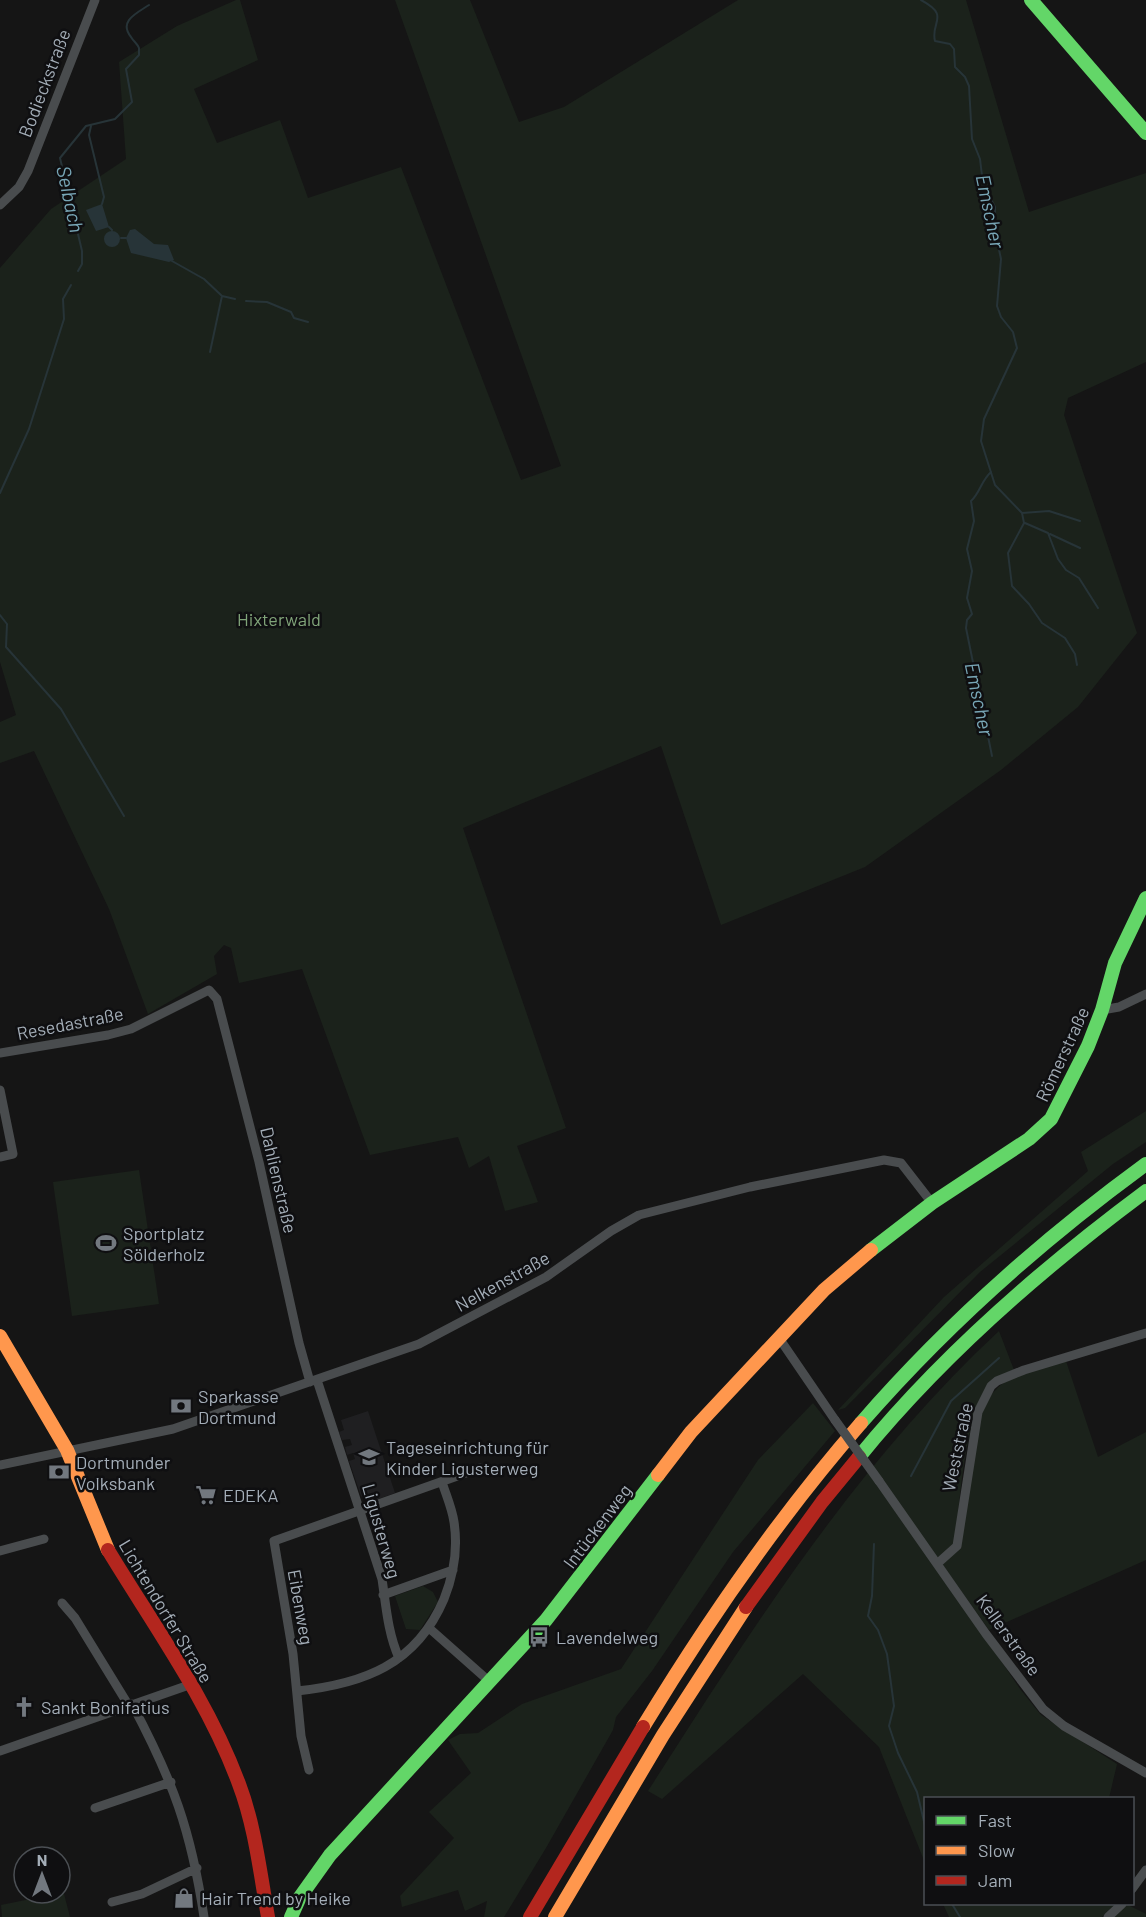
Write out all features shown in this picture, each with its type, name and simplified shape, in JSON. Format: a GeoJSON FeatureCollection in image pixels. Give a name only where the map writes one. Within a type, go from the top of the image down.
{"type":"FeatureCollection","features":[{"type":"Feature","properties":{"kind":"main road"},"geometry":{"type":"LineString","coordinates":[[1031,0],[1146,133]]}},
{"type":"Feature","properties":{"kind":"main road","name":"Römerstraße"},"geometry":{"type":"LineString","coordinates":[[959,1185],[992,1161],[1029,1139],[1051,1119],[1077,1071],[1102,1010],[1115,963],[1146,898]]}},
{"type":"Feature","properties":{"kind":"main road"},"geometry":{"type":"LineString","coordinates":[[530,1917],[677,1673],[734,1587],[831,1459],[882,1398],[965,1312],[1062,1228],[1146,1164]]}},
{"type":"Feature","properties":{"kind":"main road","name":"Intückenweg"},"geometry":{"type":"LineString","coordinates":[[291,1917],[300,1897],[330,1855],[564,1599],[691,1432],[851,1265],[959,1185]]}},
{"type":"Feature","properties":{"kind":"main road"},"geometry":{"type":"LineString","coordinates":[[555,1917],[679,1709],[748,1604],[840,1480],[903,1408],[976,1332],[1084,1237],[1146,1191]]}},
{"type":"Feature","properties":{"kind":"main road","name":"Lichtendorfer Straße"},"geometry":{"type":"LineString","coordinates":[[0,1336],[67,1450],[106,1547],[223,1745],[242,1793],[260,1860],[268,1917]]}},
{"type":"Feature","properties":{"kind":"street","name":"Bodieckstraße"},"geometry":{"type":"LineString","coordinates":[[0,205],[19,187],[28,171],[95,0]]}},
{"type":"Feature","properties":{"kind":"street","name":"Resedastraße"},"geometry":{"type":"LineString","coordinates":[[0,1053],[131,1029],[208,990]]}},
{"type":"Feature","properties":{"kind":"street","name":"Dahlienstraße"},"geometry":{"type":"LineString","coordinates":[[208,990],[218,999],[260,1162],[299,1343],[313,1381]]}},
{"type":"Feature","properties":{"kind":"street"},"geometry":{"type":"LineString","coordinates":[[1102,1010],[1119,1008],[1146,994]]}},
{"type":"Feature","properties":{"kind":"street"},"geometry":{"type":"LineString","coordinates":[[0,1090],[14,1154],[0,1157]]}},
{"type":"Feature","properties":{"kind":"street","name":"Nelkenstraße"},"geometry":{"type":"LineString","coordinates":[[0,1465],[164,1431],[419,1344],[505,1301],[546,1277],[611,1231],[639,1215],[715,1195],[884,1160],[901,1163],[932,1203]]}},
{"type":"Feature","properties":{"kind":"street","name":"Weststraße"},"geometry":{"type":"LineString","coordinates":[[938,1563],[957,1546],[978,1412],[991,1386],[997,1381],[1024,1370],[1146,1333]]}},
{"type":"Feature","properties":{"kind":"street","name":"Kellerstraße"},"geometry":{"type":"LineString","coordinates":[[779,1338],[834,1420],[938,1563],[986,1634],[1043,1708],[1064,1726],[1146,1773]]}},
{"type":"Feature","properties":{"kind":"street","name":"Ligusterweg"},"geometry":{"type":"LineString","coordinates":[[313,1381],[360,1510],[382,1579],[382,1595],[392,1640],[399,1658]]}},
{"type":"Feature","properties":{"kind":"street"},"geometry":{"type":"LineString","coordinates":[[360,1510],[480,1468]]}},
{"type":"Feature","properties":{"kind":"street"},"geometry":{"type":"LineString","coordinates":[[297,1691],[349,1683],[370,1675],[399,1658],[429,1628],[448,1589],[453,1570],[454,1523],[442,1482]]}},
{"type":"Feature","properties":{"kind":"street","name":"Eibenweg"},"geometry":{"type":"LineString","coordinates":[[309,1770],[301,1736],[297,1691],[274,1541],[360,1510]]}},
{"type":"Feature","properties":{"kind":"street"},"geometry":{"type":"LineString","coordinates":[[0,1551],[44,1539]]}},
{"type":"Feature","properties":{"kind":"street"},"geometry":{"type":"LineString","coordinates":[[382,1595],[453,1570]]}},
{"type":"Feature","properties":{"kind":"street"},"geometry":{"type":"LineString","coordinates":[[62,1603],[75,1618],[130,1705],[171,1782],[197,1868],[204,1917]]}},
{"type":"Feature","properties":{"kind":"street"},"geometry":{"type":"LineString","coordinates":[[429,1628],[490,1682]]}},
{"type":"Feature","properties":{"kind":"street"},"geometry":{"type":"LineString","coordinates":[[0,1751],[189,1685]]}},
{"type":"Feature","properties":{"kind":"street"},"geometry":{"type":"LineString","coordinates":[[95,1808],[171,1782]]}},
{"type":"Feature","properties":{"kind":"street"},"geometry":{"type":"LineString","coordinates":[[112,1902],[142,1894],[197,1868]]}},
{"type":"Feature","properties":{"kind":"street"},"geometry":{"type":"LineString","coordinates":[[1134,1886],[1146,1870]]}},
{"type":"Feature","properties":{"kind":"street"},"geometry":{"type":"LineString","coordinates":[[1108,1917],[1121,1905]]}},
{"type":"Feature","properties":{"kind":"shaded area"},"geometry":{"type":"Polygon","coordinates":[[[102,204],[109,227],[96,231],[86,210],[102,204]]]}},
{"type":"Feature","properties":{"kind":"shaded area"},"geometry":{"type":"Polygon","coordinates":[[[135,229],[154,244],[168,245],[174,260],[169,262],[131,253],[126,238],[130,230],[135,229]]]}},
{"type":"Feature","properties":{"kind":"shaded area"},"geometry":{"type":"Polygon","coordinates":[[[109,231],[115,231],[120,239],[118,245],[109,247],[104,242],[104,236],[109,231]]]}},
{"type":"Feature","properties":{"kind":"shaded area","name":"Tageseinrichtung für Kinder Ligusterweg"},"geometry":{"type":"Polygon","coordinates":[[[368,1411],[395,1493],[370,1502],[361,1496],[349,1461],[355,1459],[353,1453],[347,1455],[345,1447],[352,1445],[350,1439],[342,1440],[339,1432],[344,1430],[341,1420],[368,1411]]]}},
{"type":"Feature","properties":{"kind":"green space","name":"Hixterwald"},"geometry":{"type":"Polygon","coordinates":[[[240,0],[258,60],[194,89],[217,143],[280,120],[308,198],[401,167],[521,480],[561,466],[395,0],[470,0],[519,122],[564,107],[738,0],[966,0],[1029,212],[1146,173],[1146,362],[1068,398],[1064,415],[1137,633],[1078,707],[1001,770],[865,867],[721,925],[661,746],[463,828],[566,1128],[517,1146],[538,1202],[505,1211],[489,1156],[469,1168],[458,1137],[370,1155],[302,969],[239,983],[231,948],[224,945],[214,956],[217,974],[148,1014],[109,909],[34,751],[0,763],[0,722],[16,715],[0,662],[0,268],[51,209],[126,159],[119,62],[177,26],[240,0]]]}},
{"type":"Feature","properties":{"kind":"green space"},"geometry":{"type":"Polygon","coordinates":[[[1146,1111],[1146,1142],[1113,1164],[980,1272],[845,1408],[838,1410],[944,1297],[1088,1171],[1081,1152],[1146,1111]]]}},
{"type":"Feature","properties":{"kind":"green space","name":"Sportplatz Sölderholz"},"geometry":{"type":"Polygon","coordinates":[[[139,1170],[159,1304],[72,1316],[53,1182],[139,1170]]]}},
{"type":"Feature","properties":{"kind":"green space"},"geometry":{"type":"Polygon","coordinates":[[[999,1331],[1014,1370],[997,1378],[986,1390],[977,1409],[966,1456],[955,1545],[935,1563],[1020,1689],[1041,1715],[1117,1764],[1109,1797],[924,1797],[924,1860],[879,1747],[803,1674],[662,1799],[648,1791],[727,1669],[809,1549],[899,1436],[947,1382],[999,1331]]]}},
{"type":"Feature","properties":{"kind":"green space"},"geometry":{"type":"Polygon","coordinates":[[[1066,1361],[1098,1457],[1146,1432],[1146,1560],[989,1630],[941,1563],[958,1551],[981,1413],[996,1389],[1006,1382],[1027,1372],[1066,1361]]]}},
{"type":"Feature","properties":{"kind":"green space"},"geometry":{"type":"Polygon","coordinates":[[[813,1403],[835,1431],[733,1552],[652,1671],[616,1717],[613,1730],[504,1917],[484,1917],[487,1901],[465,1911],[458,1890],[402,1907],[400,1896],[454,1838],[429,1812],[471,1773],[448,1740],[460,1734],[478,1733],[522,1704],[621,1669],[758,1460],[813,1403]]]}},
{"type":"Feature","properties":{"kind":"green space"},"geometry":{"type":"Polygon","coordinates":[[[423,1586],[433,1592],[438,1602],[420,1630],[406,1629],[395,1596],[423,1586]]]}},
{"type":"Feature","properties":{"kind":"green space"},"geometry":{"type":"Polygon","coordinates":[[[12,1903],[12,1905],[67,1905],[70,1917],[2,1917],[1,1905],[12,1903]]]}},
{"type":"Feature","properties":{"kind":"green space"},"geometry":{"type":"Polygon","coordinates":[[[943,1905],[1115,1905],[1102,1917],[949,1917],[943,1905]]]}},
{"type":"Feature","properties":{"kind":"green space"},"geometry":{"type":"Polygon","coordinates":[[[1125,1905],[1146,1914],[1146,1917],[1112,1917],[1125,1905]]]}},
{"type":"Feature","properties":{"kind":"waterway","name":"Emscher"},"geometry":{"type":"LineString","coordinates":[[921,0],[935,10],[937,15],[935,41],[950,44],[954,49],[955,67],[965,77],[969,86],[972,139],[980,159],[983,184],[995,207],[995,231],[1001,259],[997,306],[1001,317],[1013,332],[1017,348],[984,419],[981,441],[995,485],[1022,513],[1024,523],[1008,553],[1012,586],[1029,604],[1042,623],[1065,638],[1075,654],[1077,665]]}},
{"type":"Feature","properties":{"kind":"waterway","name":"Selbach"},"geometry":{"type":"LineString","coordinates":[[78,271],[82,264],[82,251],[60,158],[86,126],[115,119],[132,102],[126,69],[139,55],[139,48],[127,26],[135,14],[149,5]]}},
{"type":"Feature","properties":{"kind":"waterway"},"geometry":{"type":"LineString","coordinates":[[91,126],[89,135],[104,197],[102,204]]}},
{"type":"Feature","properties":{"kind":"waterway"},"geometry":{"type":"LineString","coordinates":[[109,227],[112,230]]}},
{"type":"Feature","properties":{"kind":"waterway"},"geometry":{"type":"LineString","coordinates":[[121,238],[126,238]]}},
{"type":"Feature","properties":{"kind":"waterway"},"geometry":{"type":"LineString","coordinates":[[172,261],[204,279],[222,296],[235,299]]}},
{"type":"Feature","properties":{"kind":"waterway","name":"Selbach"},"geometry":{"type":"LineString","coordinates":[[0,493],[29,429],[64,319],[63,299],[71,285]]}},
{"type":"Feature","properties":{"kind":"waterway"},"geometry":{"type":"LineString","coordinates":[[210,352],[222,296]]}},
{"type":"Feature","properties":{"kind":"waterway"},"geometry":{"type":"LineString","coordinates":[[246,301],[267,302],[291,312],[294,318],[308,322]]}},
{"type":"Feature","properties":{"kind":"waterway","name":"Emscher"},"geometry":{"type":"LineString","coordinates":[[991,472],[971,501],[974,521],[967,549],[972,571],[967,598],[972,614],[967,620],[966,628],[992,756]]}},
{"type":"Feature","properties":{"kind":"waterway"},"geometry":{"type":"LineString","coordinates":[[1022,513],[1049,511],[1080,521]]}},
{"type":"Feature","properties":{"kind":"waterway"},"geometry":{"type":"LineString","coordinates":[[1025,523],[1048,533],[1058,559],[1066,570],[1079,578],[1098,608]]}},
{"type":"Feature","properties":{"kind":"waterway"},"geometry":{"type":"LineString","coordinates":[[1050,534],[1080,548]]}},
{"type":"Feature","properties":{"kind":"waterway"},"geometry":{"type":"LineString","coordinates":[[0,615],[7,624],[6,647],[61,709],[124,816]]}},
{"type":"Feature","properties":{"kind":"waterway"},"geometry":{"type":"LineString","coordinates":[[911,1476],[951,1401],[999,1358]]}},
{"type":"Feature","properties":{"kind":"waterway"},"geometry":{"type":"LineString","coordinates":[[874,1544],[872,1596],[868,1616],[878,1630],[887,1654],[894,1706],[889,1726],[898,1753],[917,1792],[924,1822]]}},
{"type":"Feature","properties":{"kind":"waterway"},"geometry":{"type":"LineString","coordinates":[[953,1905],[960,1917]]}},
{"type":"Feature","properties":{"kind":"traffic: fast"},"geometry":{"type":"LineString","coordinates":[[1031,0],[1146,133]]}},
{"type":"Feature","properties":{"kind":"traffic: fast"},"geometry":{"type":"LineString","coordinates":[[871,1250],[932,1203],[1029,1139],[1051,1119],[1088,1046],[1102,1010],[1115,963],[1146,898]]}},
{"type":"Feature","properties":{"kind":"traffic: fast"},"geometry":{"type":"LineString","coordinates":[[861,1423],[927,1352],[996,1285],[1107,1193],[1146,1164]]}},
{"type":"Feature","properties":{"kind":"traffic: fast"},"geometry":{"type":"LineString","coordinates":[[859,1457],[924,1384],[994,1315],[1068,1251],[1146,1191]]}},
{"type":"Feature","properties":{"kind":"traffic: fast"},"geometry":{"type":"LineString","coordinates":[[291,1917],[300,1897],[330,1855],[546,1620],[658,1475]]}},
{"type":"Feature","properties":{"kind":"traffic: slow"},"geometry":{"type":"LineString","coordinates":[[658,1475],[691,1432],[824,1290],[871,1250]]}},
{"type":"Feature","properties":{"kind":"traffic: slow"},"geometry":{"type":"LineString","coordinates":[[0,1336],[67,1450],[108,1550]]}},
{"type":"Feature","properties":{"kind":"traffic: slow"},"geometry":{"type":"LineString","coordinates":[[643,1727],[693,1648],[773,1532],[861,1423]]}},
{"type":"Feature","properties":{"kind":"traffic: slow"},"geometry":{"type":"LineString","coordinates":[[555,1917],[663,1735],[746,1607]]}},
{"type":"Feature","properties":{"kind":"traffic: jam"},"geometry":{"type":"LineString","coordinates":[[746,1607],[822,1502],[859,1457]]}},
{"type":"Feature","properties":{"kind":"traffic: jam"},"geometry":{"type":"LineString","coordinates":[[108,1550],[196,1693],[226,1753],[245,1800],[257,1849],[268,1917]]}},
{"type":"Feature","properties":{"kind":"traffic: jam"},"geometry":{"type":"LineString","coordinates":[[530,1917],[643,1727]]}},
{"type":"Feature","properties":{"kind":"place","name":"Sportplatz Sölderholz"},"geometry":{"type":"Point","coordinates":[106,1243]}},
{"type":"Feature","properties":{"kind":"place","name":"Sparkasse Dortmund"},"geometry":{"type":"Point","coordinates":[181,1406]}},
{"type":"Feature","properties":{"kind":"place","name":"Tageseinrichtung für Kinder Ligusterweg"},"geometry":{"type":"Point","coordinates":[369,1457]}},
{"type":"Feature","properties":{"kind":"place","name":"Dortmunder Volksbank"},"geometry":{"type":"Point","coordinates":[59,1472]}},
{"type":"Feature","properties":{"kind":"place","name":"EDEKA"},"geometry":{"type":"Point","coordinates":[206,1495]}},
{"type":"Feature","properties":{"kind":"place","name":"Lavendelweg"},"geometry":{"type":"Point","coordinates":[539,1637]}},
{"type":"Feature","properties":{"kind":"place","name":"Sankt Bonifatius"},"geometry":{"type":"Point","coordinates":[24,1707]}},
{"type":"Feature","properties":{"kind":"place","name":"Hair Trend by Heike"},"geometry":{"type":"Point","coordinates":[184,1898]}}]}
